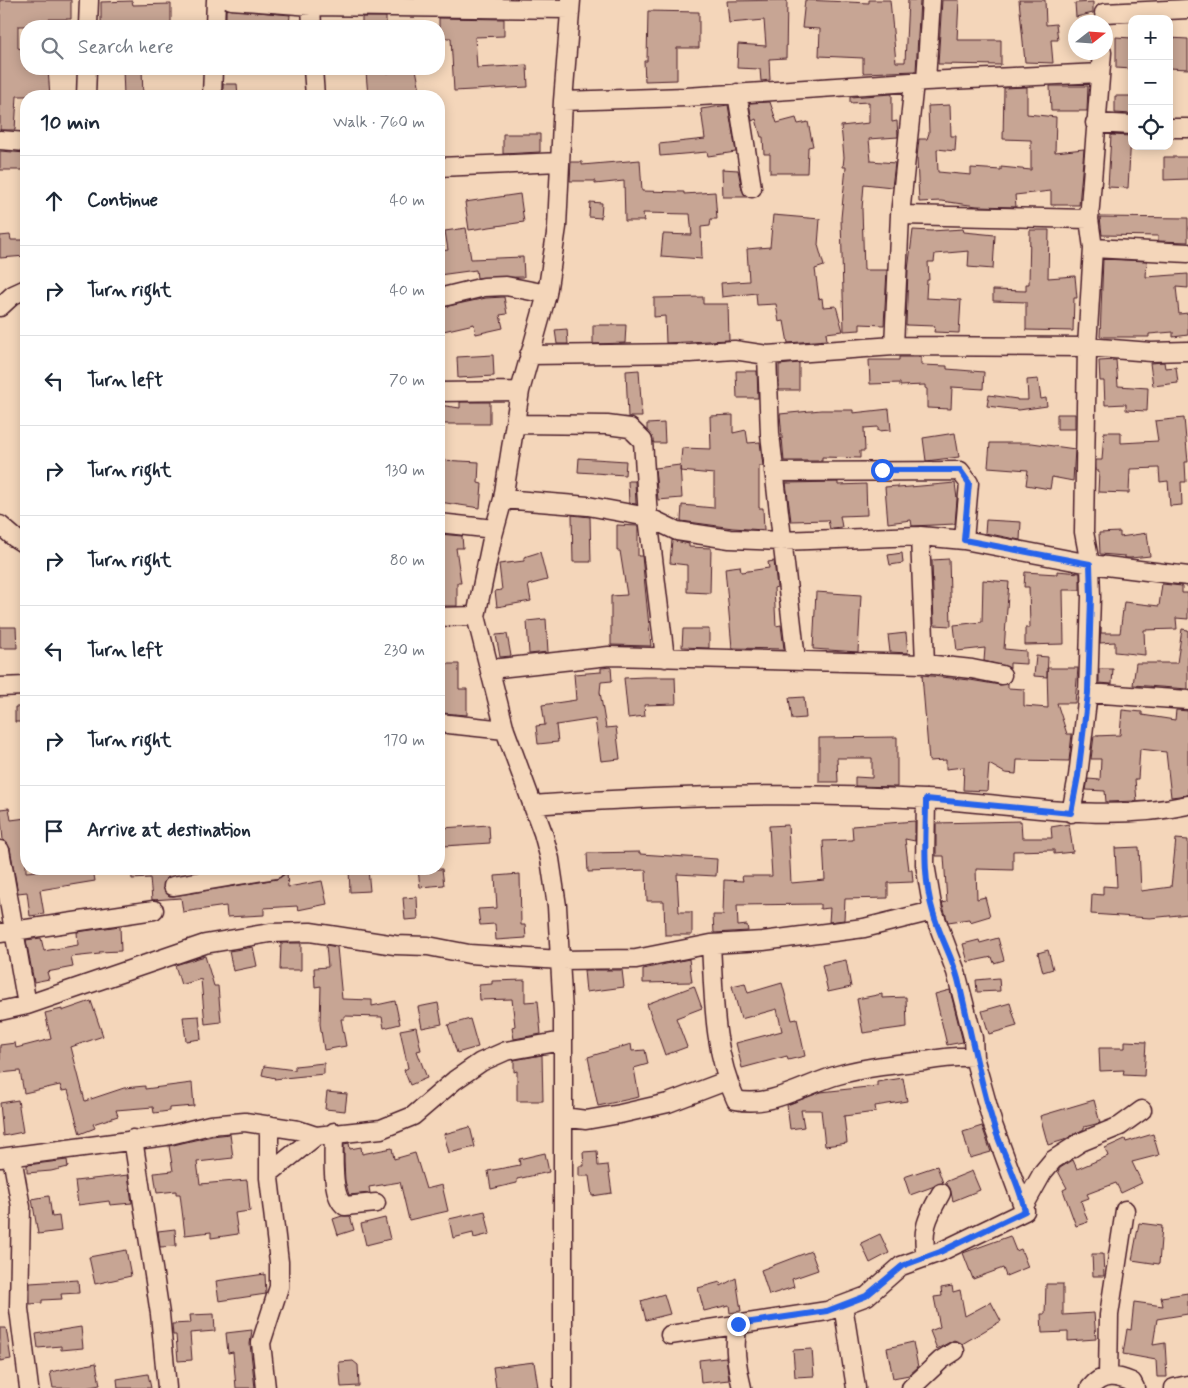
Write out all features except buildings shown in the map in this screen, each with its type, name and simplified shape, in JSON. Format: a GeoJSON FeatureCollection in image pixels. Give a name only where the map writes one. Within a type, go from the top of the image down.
{"type":"FeatureCollection","features":[{"type":"Feature","properties":{"kind":"street"},"geometry":{"type":"LineString","coordinates":[[88,20],[89,0]]}},
{"type":"Feature","properties":{"kind":"street"},"geometry":{"type":"LineString","coordinates":[[215,20],[216,0]]}},
{"type":"Feature","properties":{"kind":"street"},"geometry":{"type":"LineString","coordinates":[[231,0],[311,6],[570,4],[557,227],[547,294],[520,391],[503,499],[494,529],[476,616],[505,730],[543,833],[550,859],[561,960],[563,1041],[563,1388]]}},
{"type":"Feature","properties":{"kind":"street"},"geometry":{"type":"LineString","coordinates":[[894,346],[900,215],[931,0]]}},
{"type":"Feature","properties":{"kind":"street"},"geometry":{"type":"LineString","coordinates":[[311,6],[312,20]]}},
{"type":"Feature","properties":{"kind":"street"},"geometry":{"type":"LineString","coordinates":[[1104,12],[1188,9]]}},
{"type":"Feature","properties":{"kind":"street"},"geometry":{"type":"LineString","coordinates":[[1071,813],[1078,776],[1088,693],[1091,597],[1090,564],[1084,532],[1087,347],[1093,248],[1089,218],[1101,60]]}},
{"type":"Feature","properties":{"kind":"street"},"geometry":{"type":"LineString","coordinates":[[563,101],[686,97],[920,81],[1100,73]]}},
{"type":"Feature","properties":{"kind":"street"},"geometry":{"type":"LineString","coordinates":[[86,90],[87,75]]}},
{"type":"Feature","properties":{"kind":"street"},"geometry":{"type":"LineString","coordinates":[[212,90],[213,75]]}},
{"type":"Feature","properties":{"kind":"street"},"geometry":{"type":"LineString","coordinates":[[313,75],[315,90]]}},
{"type":"Feature","properties":{"kind":"street"},"geometry":{"type":"LineString","coordinates":[[736,93],[752,188]]}},
{"type":"Feature","properties":{"kind":"street"},"geometry":{"type":"LineString","coordinates":[[1096,123],[1128,126]]}},
{"type":"Feature","properties":{"kind":"street"},"geometry":{"type":"LineString","coordinates":[[1173,128],[1188,128]]}},
{"type":"Feature","properties":{"kind":"street"},"geometry":{"type":"LineString","coordinates":[[0,140],[20,142]]}},
{"type":"Feature","properties":{"kind":"street"},"geometry":{"type":"LineString","coordinates":[[445,167],[560,162]]}},
{"type":"Feature","properties":{"kind":"street"},"geometry":{"type":"LineString","coordinates":[[900,215],[1089,218]]}},
{"type":"Feature","properties":{"kind":"street"},"geometry":{"type":"LineString","coordinates":[[1093,248],[1188,253]]}},
{"type":"Feature","properties":{"kind":"street"},"geometry":{"type":"LineString","coordinates":[[445,297],[484,287],[506,286],[547,294]]}},
{"type":"Feature","properties":{"kind":"street"},"geometry":{"type":"LineString","coordinates":[[0,307],[13,295],[20,292]]}},
{"type":"Feature","properties":{"kind":"street"},"geometry":{"type":"LineString","coordinates":[[529,355],[690,354],[734,350],[767,355],[894,346],[1087,347],[1151,352],[1188,351]]}},
{"type":"Feature","properties":{"kind":"street"},"geometry":{"type":"LineString","coordinates":[[767,355],[774,472],[796,660]]}},
{"type":"Feature","properties":{"kind":"street"},"geometry":{"type":"LineString","coordinates":[[445,392],[520,391]]}},
{"type":"Feature","properties":{"kind":"street"},"geometry":{"type":"LineString","coordinates":[[516,424],[607,424],[630,428],[643,441],[648,517],[665,658]]}},
{"type":"Feature","properties":{"kind":"street"},"geometry":{"type":"LineString","coordinates":[[774,472],[960,470],[969,483],[964,540]]}},
{"type":"Feature","properties":{"kind":"street"},"geometry":{"type":"LineString","coordinates":[[503,499],[588,506],[648,517],[677,530],[730,539],[781,541],[920,536],[964,540],[1090,564],[1188,576]]}},
{"type":"Feature","properties":{"kind":"street"},"geometry":{"type":"LineString","coordinates":[[445,524],[494,529]]}},
{"type":"Feature","properties":{"kind":"street"},"geometry":{"type":"LineString","coordinates":[[0,525],[20,541]]}},
{"type":"Feature","properties":{"kind":"street"},"geometry":{"type":"LineString","coordinates":[[920,536],[925,664]]}},
{"type":"Feature","properties":{"kind":"street"},"geometry":{"type":"LineString","coordinates":[[445,617],[476,616]]}},
{"type":"Feature","properties":{"kind":"street"},"geometry":{"type":"LineString","coordinates":[[491,669],[608,656],[925,664],[972,669],[1002,676]]}},
{"type":"Feature","properties":{"kind":"street"},"geometry":{"type":"LineString","coordinates":[[0,687],[20,686]]}},
{"type":"Feature","properties":{"kind":"street"},"geometry":{"type":"LineString","coordinates":[[1088,693],[1188,700]]}},
{"type":"Feature","properties":{"kind":"street"},"geometry":{"type":"LineString","coordinates":[[445,724],[505,730]]}},
{"type":"Feature","properties":{"kind":"street"},"geometry":{"type":"LineString","coordinates":[[532,805],[616,798],[756,795],[926,799],[1071,813],[1135,813],[1188,805]]}},
{"type":"Feature","properties":{"kind":"street"},"geometry":{"type":"LineString","coordinates":[[670,1334],[827,1311],[866,1296],[902,1266],[926,1257],[1025,1211],[993,1125],[974,1057],[973,1038],[956,972],[932,911],[925,864],[926,799]]}},
{"type":"Feature","properties":{"kind":"street"},"geometry":{"type":"LineString","coordinates":[[0,850],[7,933],[27,1005]]}},
{"type":"Feature","properties":{"kind":"street"},"geometry":{"type":"LineString","coordinates":[[173,886],[238,875]]}},
{"type":"Feature","properties":{"kind":"street"},"geometry":{"type":"LineString","coordinates":[[7,933],[154,910]]}},
{"type":"Feature","properties":{"kind":"street"},"geometry":{"type":"LineString","coordinates":[[0,1011],[27,1005],[205,944],[270,933],[310,932],[395,945],[428,946],[469,954],[561,960],[636,959],[711,944],[762,941],[864,928],[932,911]]}},
{"type":"Feature","properties":{"kind":"street"},"geometry":{"type":"LineString","coordinates":[[711,944],[716,1028],[726,1081],[736,1100],[748,1103],[785,1095],[837,1075],[880,1065],[956,1056],[974,1057]]}},
{"type":"Feature","properties":{"kind":"street"},"geometry":{"type":"LineString","coordinates":[[271,1172],[316,1136],[334,1132],[380,1129],[413,1116],[455,1080],[480,1062],[506,1051],[563,1041]]}},
{"type":"Feature","properties":{"kind":"street"},"geometry":{"type":"LineString","coordinates":[[563,1117],[586,1120],[620,1114],[668,1103],[726,1081]]}},
{"type":"Feature","properties":{"kind":"street"},"geometry":{"type":"LineString","coordinates":[[1024,1206],[1043,1172],[1053,1160],[1081,1142],[1120,1126],[1142,1110]]}},
{"type":"Feature","properties":{"kind":"street"},"geometry":{"type":"LineString","coordinates":[[29,1388],[19,1309],[21,1207],[6,1158],[133,1139],[166,1136],[210,1125],[245,1122],[298,1130],[316,1136]]}},
{"type":"Feature","properties":{"kind":"street"},"geometry":{"type":"LineString","coordinates":[[266,1388],[261,1343],[279,1287],[279,1262],[269,1178],[271,1172],[269,1125]]}},
{"type":"Feature","properties":{"kind":"street"},"geometry":{"type":"LineString","coordinates":[[334,1132],[336,1191],[340,1203],[345,1206],[376,1203]]}},
{"type":"Feature","properties":{"kind":"street"},"geometry":{"type":"LineString","coordinates":[[133,1139],[160,1314],[167,1388]]}},
{"type":"Feature","properties":{"kind":"street"},"geometry":{"type":"LineString","coordinates":[[926,1257],[923,1240],[924,1225],[941,1193]]}},
{"type":"Feature","properties":{"kind":"street"},"geometry":{"type":"LineString","coordinates":[[1108,1376],[1109,1315],[1125,1210]]}},
{"type":"Feature","properties":{"kind":"street"},"geometry":{"type":"LineString","coordinates":[[843,1305],[856,1388]]}},
{"type":"Feature","properties":{"kind":"street"},"geometry":{"type":"LineString","coordinates":[[738,1324],[736,1342],[742,1388]]}},
{"type":"Feature","properties":{"kind":"street"},"geometry":{"type":"LineString","coordinates":[[911,1388],[941,1360],[955,1352]]}},
{"type":"Feature","properties":{"kind":"street"},"geometry":{"type":"LineString","coordinates":[[1090,1388],[1108,1376],[1117,1376],[1132,1382],[1135,1388]]}},
{"type":"Feature","properties":{"kind":"street"},"geometry":{"type":"LineString","coordinates":[[1174,1388],[1188,1385]]}},
{"type":"Feature","properties":{"kind":"route"},"geometry":{"type":"LineString","coordinates":[[738,1324],[827,1311],[866,1296],[882,1280],[902,1266],[940,1252],[971,1235],[1025,1211],[1016,1181],[1005,1159],[993,1125],[986,1092],[974,1057],[973,1038],[956,972],[932,911],[925,864],[926,799],[1071,813],[1078,776],[1088,693],[1087,663],[1091,597],[1090,564],[964,540],[969,483],[960,470],[882,470]]}}]}
